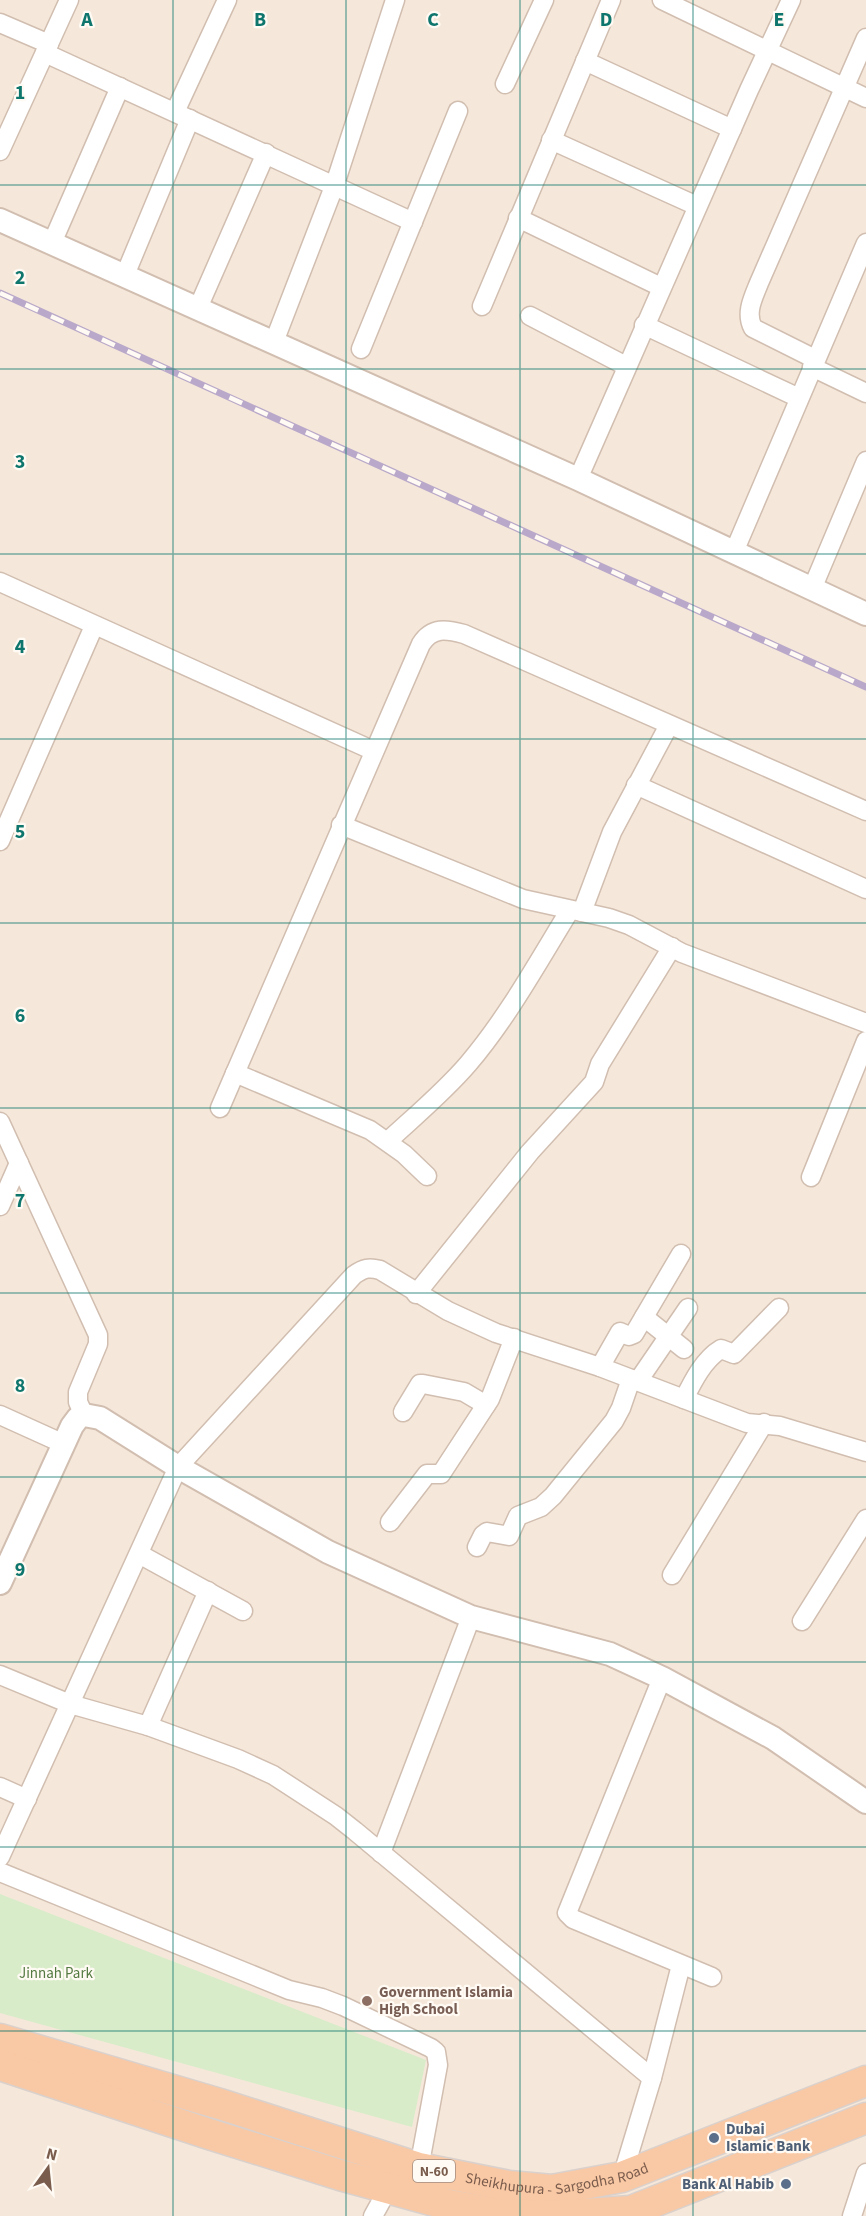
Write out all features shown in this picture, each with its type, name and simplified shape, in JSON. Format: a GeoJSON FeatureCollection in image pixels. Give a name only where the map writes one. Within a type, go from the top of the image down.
{"type":"FeatureCollection","features":[{"type":"Feature","properties":{"kind":"highway","name":"Sheikhupura - Sargodha Road"},"geometry":{"type":"LineString","coordinates":[[0,2039],[220,2104],[419,2168],[509,2186],[552,2190],[622,2177],[866,2081]]}},
{"type":"Feature","properties":{"kind":"highway","name":"Sheikhupura - Sargodha Road"},"geometry":{"type":"LineString","coordinates":[[0,2065],[209,2134],[388,2189],[449,2205],[499,2214],[552,2216],[632,2213],[866,2118]]}},
{"type":"Feature","properties":{"kind":"highway"},"geometry":{"type":"LineString","coordinates":[[209,2134],[220,2104]]}},
{"type":"Feature","properties":{"kind":"street"},"geometry":{"type":"LineString","coordinates":[[2,143],[69,0]]}},
{"type":"Feature","properties":{"kind":"street"},"geometry":{"type":"LineString","coordinates":[[125,275],[227,0]]}},
{"type":"Feature","properties":{"kind":"street"},"geometry":{"type":"LineString","coordinates":[[274,342],[335,184],[395,0]]}},
{"type":"Feature","properties":{"kind":"street"},"geometry":{"type":"LineString","coordinates":[[505,84],[544,0]]}},
{"type":"Feature","properties":{"kind":"street"},"geometry":{"type":"LineString","coordinates":[[482,306],[610,0]]}},
{"type":"Feature","properties":{"kind":"street"},"geometry":{"type":"LineString","coordinates":[[663,0],[866,98]]}},
{"type":"Feature","properties":{"kind":"street"},"geometry":{"type":"LineString","coordinates":[[578,479],[644,325],[791,0]]}},
{"type":"Feature","properties":{"kind":"street"},"geometry":{"type":"LineString","coordinates":[[0,23],[120,87],[335,184],[413,222]]}},
{"type":"Feature","properties":{"kind":"street"},"geometry":{"type":"LineString","coordinates":[[866,38],[759,283],[749,314],[753,328],[866,393]]}},
{"type":"Feature","properties":{"kind":"street"},"geometry":{"type":"LineString","coordinates":[[585,61],[732,129]]}},
{"type":"Feature","properties":{"kind":"street"},"geometry":{"type":"LineString","coordinates":[[52,243],[120,87]]}},
{"type":"Feature","properties":{"kind":"street"},"geometry":{"type":"LineString","coordinates":[[361,349],[458,111]]}},
{"type":"Feature","properties":{"kind":"street"},"geometry":{"type":"LineString","coordinates":[[551,140],[697,206]]}},
{"type":"Feature","properties":{"kind":"street"},"geometry":{"type":"LineString","coordinates":[[198,308],[266,153]]}},
{"type":"Feature","properties":{"kind":"street"},"geometry":{"type":"LineString","coordinates":[[518,218],[661,287]]}},
{"type":"Feature","properties":{"kind":"street"},"geometry":{"type":"LineString","coordinates":[[0,220],[578,479],[866,614]]}},
{"type":"Feature","properties":{"kind":"street"},"geometry":{"type":"LineString","coordinates":[[734,552],[866,243]]}},
{"type":"Feature","properties":{"kind":"street"},"geometry":{"type":"LineString","coordinates":[[530,316],[626,366]]}},
{"type":"Feature","properties":{"kind":"street"},"geometry":{"type":"LineString","coordinates":[[644,325],[799,398]]}},
{"type":"Feature","properties":{"kind":"street"},"geometry":{"type":"LineString","coordinates":[[812,589],[866,461]]}},
{"type":"Feature","properties":{"kind":"street"},"geometry":{"type":"LineString","coordinates":[[0,582],[374,751]]}},
{"type":"Feature","properties":{"kind":"street"},"geometry":{"type":"LineString","coordinates":[[0,841],[94,626]]}},
{"type":"Feature","properties":{"kind":"street"},"geometry":{"type":"LineString","coordinates":[[220,1108],[341,825],[421,644],[429,634],[442,630],[464,634],[866,811]]}},
{"type":"Feature","properties":{"kind":"street"},"geometry":{"type":"LineString","coordinates":[[388,1141],[454,1079],[491,1035],[576,911],[612,832],[669,725]]}},
{"type":"Feature","properties":{"kind":"street"},"geometry":{"type":"LineString","coordinates":[[636,785],[866,889]]}},
{"type":"Feature","properties":{"kind":"street"},"geometry":{"type":"LineString","coordinates":[[341,825],[499,890],[546,905],[629,925],[720,968],[866,1023]]}},
{"type":"Feature","properties":{"kind":"street"},"geometry":{"type":"LineString","coordinates":[[416,1294],[530,1152],[594,1082],[600,1064],[672,947]]}},
{"type":"Feature","properties":{"kind":"street"},"geometry":{"type":"LineString","coordinates":[[811,1177],[866,1041]]}},
{"type":"Feature","properties":{"kind":"street"},"geometry":{"type":"LineString","coordinates":[[235,1073],[357,1123],[388,1141],[427,1176]]}},
{"type":"Feature","properties":{"kind":"street"},"geometry":{"type":"LineString","coordinates":[[0,1122],[98,1335],[98,1344],[78,1392],[78,1402],[84,1415],[106,1421],[178,1467],[328,1552],[471,1617],[610,1654],[662,1678],[773,1738],[866,1802]]}},
{"type":"Feature","properties":{"kind":"street"},"geometry":{"type":"LineString","coordinates":[[0,1206],[19,1163]]}},
{"type":"Feature","properties":{"kind":"street"},"geometry":{"type":"LineString","coordinates":[[600,1367],[619,1333],[633,1336],[681,1254]]}},
{"type":"Feature","properties":{"kind":"street"},"geometry":{"type":"LineString","coordinates":[[0,1857],[178,1467],[354,1275],[368,1267],[380,1270],[416,1294],[496,1333],[600,1367],[747,1423],[754,1425],[764,1423],[864,1445]]}},
{"type":"Feature","properties":{"kind":"street"},"geometry":{"type":"LineString","coordinates":[[477,1547],[487,1532],[509,1536],[518,1516],[541,1507],[553,1496],[608,1430],[634,1380],[669,1337],[688,1308]]}},
{"type":"Feature","properties":{"kind":"street"},"geometry":{"type":"LineString","coordinates":[[684,1399],[698,1372],[719,1350],[734,1354],[779,1308]]}},
{"type":"Feature","properties":{"kind":"street"},"geometry":{"type":"LineString","coordinates":[[644,1317],[684,1349]]}},
{"type":"Feature","properties":{"kind":"street"},"geometry":{"type":"LineString","coordinates":[[390,1522],[427,1474],[441,1474],[486,1405],[514,1338]]}},
{"type":"Feature","properties":{"kind":"street"},"geometry":{"type":"LineString","coordinates":[[403,1412],[420,1384],[464,1392],[486,1405]]}},
{"type":"Feature","properties":{"kind":"street"},"geometry":{"type":"LineString","coordinates":[[0,1415],[64,1444]]}},
{"type":"Feature","properties":{"kind":"street"},"geometry":{"type":"LineString","coordinates":[[0,1583],[72,1426],[84,1415]]}},
{"type":"Feature","properties":{"kind":"street"},"geometry":{"type":"LineString","coordinates":[[672,1575],[764,1423]]}},
{"type":"Feature","properties":{"kind":"street"},"geometry":{"type":"LineString","coordinates":[[802,1621],[866,1519]]}},
{"type":"Feature","properties":{"kind":"street"},"geometry":{"type":"LineString","coordinates":[[139,1554],[243,1611]]}},
{"type":"Feature","properties":{"kind":"street"},"geometry":{"type":"LineString","coordinates":[[148,1726],[208,1591]]}},
{"type":"Feature","properties":{"kind":"street"},"geometry":{"type":"LineString","coordinates":[[381,1853],[471,1617]]}},
{"type":"Feature","properties":{"kind":"street"},"geometry":{"type":"LineString","coordinates":[[0,1675],[70,1704],[148,1726],[238,1759],[273,1775],[336,1816],[651,2078]]}},
{"type":"Feature","properties":{"kind":"street"},"geometry":{"type":"LineString","coordinates":[[662,1678],[567,1912],[573,1919],[712,1977]]}},
{"type":"Feature","properties":{"kind":"street"},"geometry":{"type":"LineString","coordinates":[[0,1787],[27,1799]]}},
{"type":"Feature","properties":{"kind":"street"},"geometry":{"type":"LineString","coordinates":[[0,1872],[289,1990],[343,2006],[431,2048],[436,2052],[438,2065],[419,2168]]}},
{"type":"Feature","properties":{"kind":"street"},"geometry":{"type":"LineString","coordinates":[[622,2177],[681,1965]]}},
{"type":"Feature","properties":{"kind":"street"},"geometry":{"type":"LineString","coordinates":[[852,2216],[866,2173]]}},
{"type":"Feature","properties":{"kind":"street"},"geometry":{"type":"LineString","coordinates":[[373,2216],[388,2189]]}},
{"type":"Feature","properties":{"kind":"shaded area"},"geometry":{"type":"Polygon","coordinates":[[[0,0],[866,0],[866,2216],[0,2216],[0,0]]]}},
{"type":"Feature","properties":{"kind":"green space","name":"Jinnah Park"},"geometry":{"type":"Polygon","coordinates":[[[0,1894],[426,2060],[412,2127],[0,2013],[0,1894]]]}},
{"type":"Feature","properties":{"kind":"railway"},"geometry":{"type":"LineString","coordinates":[[0,293],[866,687]]}},
{"type":"Feature","properties":{"kind":"place","name":"Government Islamia High School"},"geometry":{"type":"Point","coordinates":[367,2001]}},
{"type":"Feature","properties":{"kind":"place","name":"Dubai Islamic Bank"},"geometry":{"type":"Point","coordinates":[714,2138]}},
{"type":"Feature","properties":{"kind":"place","name":"Bank Al Habib"},"geometry":{"type":"Point","coordinates":[786,2184]}}]}
